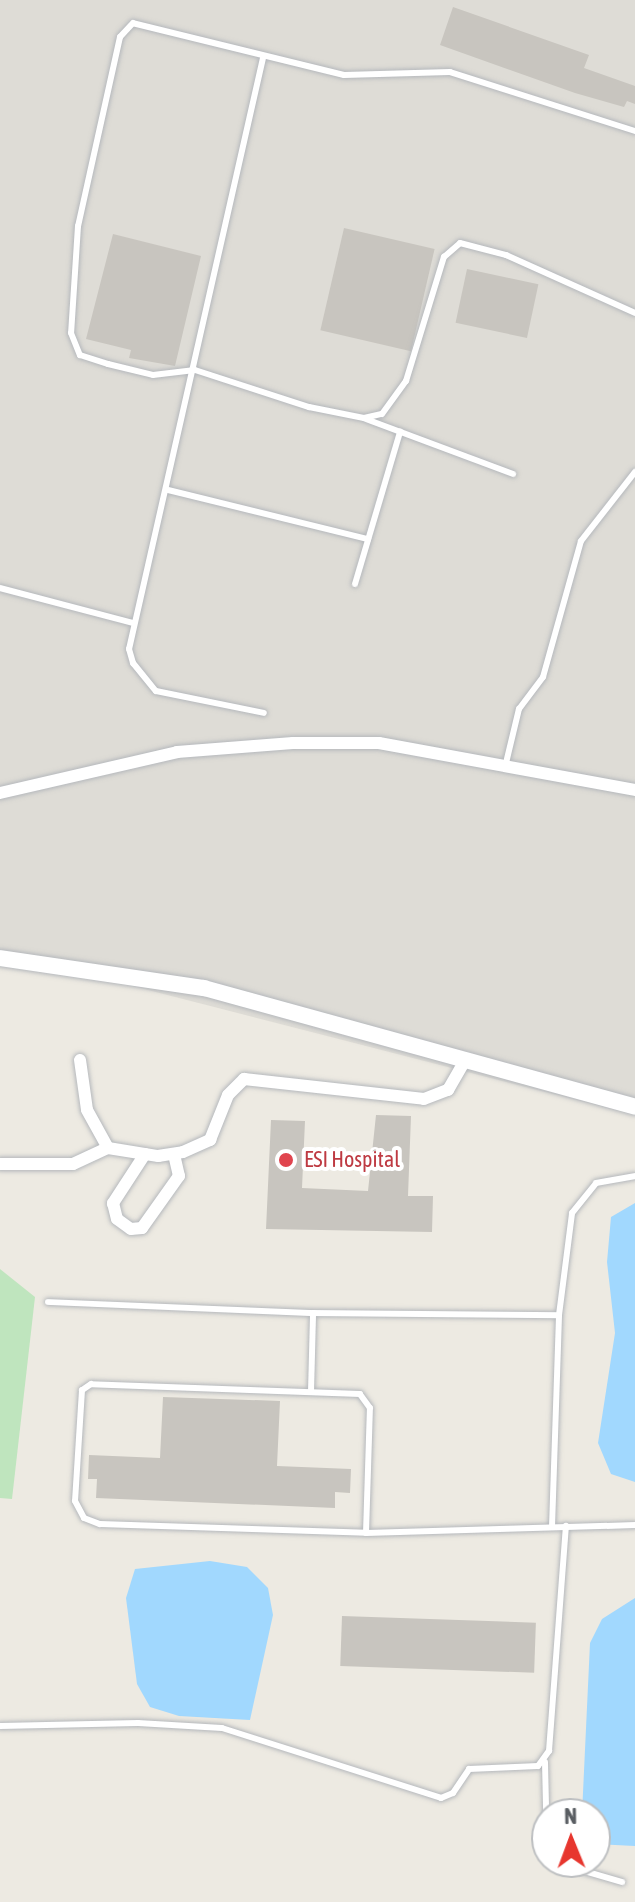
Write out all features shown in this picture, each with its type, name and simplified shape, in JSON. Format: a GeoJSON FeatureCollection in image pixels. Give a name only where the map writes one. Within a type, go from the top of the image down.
{"type":"FeatureCollection","features":[{"type":"Feature","properties":{"kind":"street"},"geometry":{"type":"LineString","coordinates":[[0,793],[177,752],[230,746],[379,743],[506,763],[635,790]]}},
{"type":"Feature","properties":{"kind":"street"},"geometry":{"type":"LineString","coordinates":[[0,958],[204,988],[315,1015],[464,1062],[635,1107]]}},
{"type":"Feature","properties":{"kind":"street"},"geometry":{"type":"LineString","coordinates":[[80,1060],[87,1110],[108,1148]]}},
{"type":"Feature","properties":{"kind":"street"},"geometry":{"type":"LineString","coordinates":[[0,1164],[73,1164],[108,1148],[174,1155],[210,1140],[228,1095],[244,1079],[424,1099],[448,1090],[464,1062]]}},
{"type":"Feature","properties":{"kind":"street"},"geometry":{"type":"LineString","coordinates":[[145,1154],[113,1203],[117,1219],[131,1229],[142,1228],[179,1176],[174,1155]]}},
{"type":"Feature","properties":{"kind":"lane"},"geometry":{"type":"LineString","coordinates":[[513,474],[364,418],[309,407],[195,370],[153,375],[80,355],[73,344],[78,226],[120,37],[133,23],[263,58],[365,78],[450,72],[635,131]]}},
{"type":"Feature","properties":{"kind":"lane"},"geometry":{"type":"LineString","coordinates":[[263,58],[168,490],[133,623],[133,663],[156,691],[264,713]]}},
{"type":"Feature","properties":{"kind":"lane"},"geometry":{"type":"LineString","coordinates":[[364,418],[382,414],[406,381],[444,257],[460,243],[506,255],[635,313]]}},
{"type":"Feature","properties":{"kind":"lane"},"geometry":{"type":"LineString","coordinates":[[355,584],[400,432]]}},
{"type":"Feature","properties":{"kind":"lane"},"geometry":{"type":"LineString","coordinates":[[506,763],[519,709],[543,677],[581,541],[635,472]]}},
{"type":"Feature","properties":{"kind":"lane"},"geometry":{"type":"LineString","coordinates":[[168,490],[368,539]]}},
{"type":"Feature","properties":{"kind":"lane"},"geometry":{"type":"LineString","coordinates":[[0,588],[133,623]]}},
{"type":"Feature","properties":{"kind":"lane"},"geometry":{"type":"LineString","coordinates":[[552,1527],[559,1315],[572,1213],[596,1183],[635,1176]]}},
{"type":"Feature","properties":{"kind":"lane"},"geometry":{"type":"LineString","coordinates":[[48,1302],[313,1313],[559,1315]]}},
{"type":"Feature","properties":{"kind":"lane"},"geometry":{"type":"LineString","coordinates":[[311,1392],[313,1313]]}},
{"type":"Feature","properties":{"kind":"lane"},"geometry":{"type":"LineString","coordinates":[[366,1533],[370,1408],[360,1394],[91,1384],[77,1399],[78,1509],[84,1518],[100,1524],[366,1533],[635,1525]]}},
{"type":"Feature","properties":{"kind":"lane"},"geometry":{"type":"LineString","coordinates":[[546,1798],[545,1762],[566,1526]]}},
{"type":"Feature","properties":{"kind":"lane"},"geometry":{"type":"LineString","coordinates":[[0,1726],[138,1723],[222,1728],[441,1798],[453,1793],[469,1769],[525,1768],[545,1762]]}},
{"type":"Feature","properties":{"kind":"lane"},"geometry":{"type":"LineString","coordinates":[[608,1878],[622,1882]]}},
{"type":"Feature","properties":{"kind":"shaded area"},"geometry":{"type":"Polygon","coordinates":[[[0,0],[635,0],[635,1115],[0,952],[0,0]]]}},
{"type":"Feature","properties":{"kind":"green space"},"geometry":{"type":"Polygon","coordinates":[[[0,1269],[35,1297],[12,1499],[0,1498],[0,1269]]]}},
{"type":"Feature","properties":{"kind":"water"},"geometry":{"type":"Polygon","coordinates":[[[635,1203],[635,1482],[611,1474],[598,1443],[615,1333],[607,1262],[611,1217],[635,1203]]]}},
{"type":"Feature","properties":{"kind":"water"},"geometry":{"type":"Polygon","coordinates":[[[210,1561],[247,1567],[268,1588],[273,1615],[250,1720],[179,1716],[150,1707],[137,1684],[126,1598],[135,1569],[210,1561]]]}},
{"type":"Feature","properties":{"kind":"water"},"geometry":{"type":"Polygon","coordinates":[[[635,1598],[635,1846],[611,1845],[611,1798],[583,1798],[590,1643],[602,1619],[635,1598]]]}},
{"type":"Feature","properties":{"kind":"building"},"geometry":{"type":"Polygon","coordinates":[[[453,7],[589,55],[584,68],[635,86],[635,104],[627,101],[624,107],[575,93],[440,45],[453,7]]]}},
{"type":"Feature","properties":{"kind":"building"},"geometry":{"type":"Polygon","coordinates":[[[344,228],[435,249],[411,351],[320,330],[344,228]]]}},
{"type":"Feature","properties":{"kind":"building"},"geometry":{"type":"Polygon","coordinates":[[[113,234],[201,256],[175,366],[129,358],[131,350],[86,339],[113,234]]]}},
{"type":"Feature","properties":{"kind":"building"},"geometry":{"type":"Polygon","coordinates":[[[467,269],[538,284],[527,338],[456,323],[467,269]]]}},
{"type":"Feature","properties":{"kind":"building"},"geometry":{"type":"Polygon","coordinates":[[[376,1115],[411,1116],[408,1196],[433,1196],[432,1232],[266,1229],[271,1120],[305,1121],[302,1188],[368,1191],[376,1115]]]}},
{"type":"Feature","properties":{"kind":"building"},"geometry":{"type":"Polygon","coordinates":[[[163,1397],[280,1401],[277,1466],[351,1469],[350,1493],[335,1492],[335,1508],[96,1498],[97,1479],[88,1479],[89,1455],[160,1458],[163,1397]]]}},
{"type":"Feature","properties":{"kind":"building"},"geometry":{"type":"Polygon","coordinates":[[[342,1616],[536,1623],[534,1673],[340,1666],[342,1616]]]}},
{"type":"Feature","properties":{"kind":"place","name":"ESI Hospital"},"geometry":{"type":"Point","coordinates":[286,1160]}}]}
